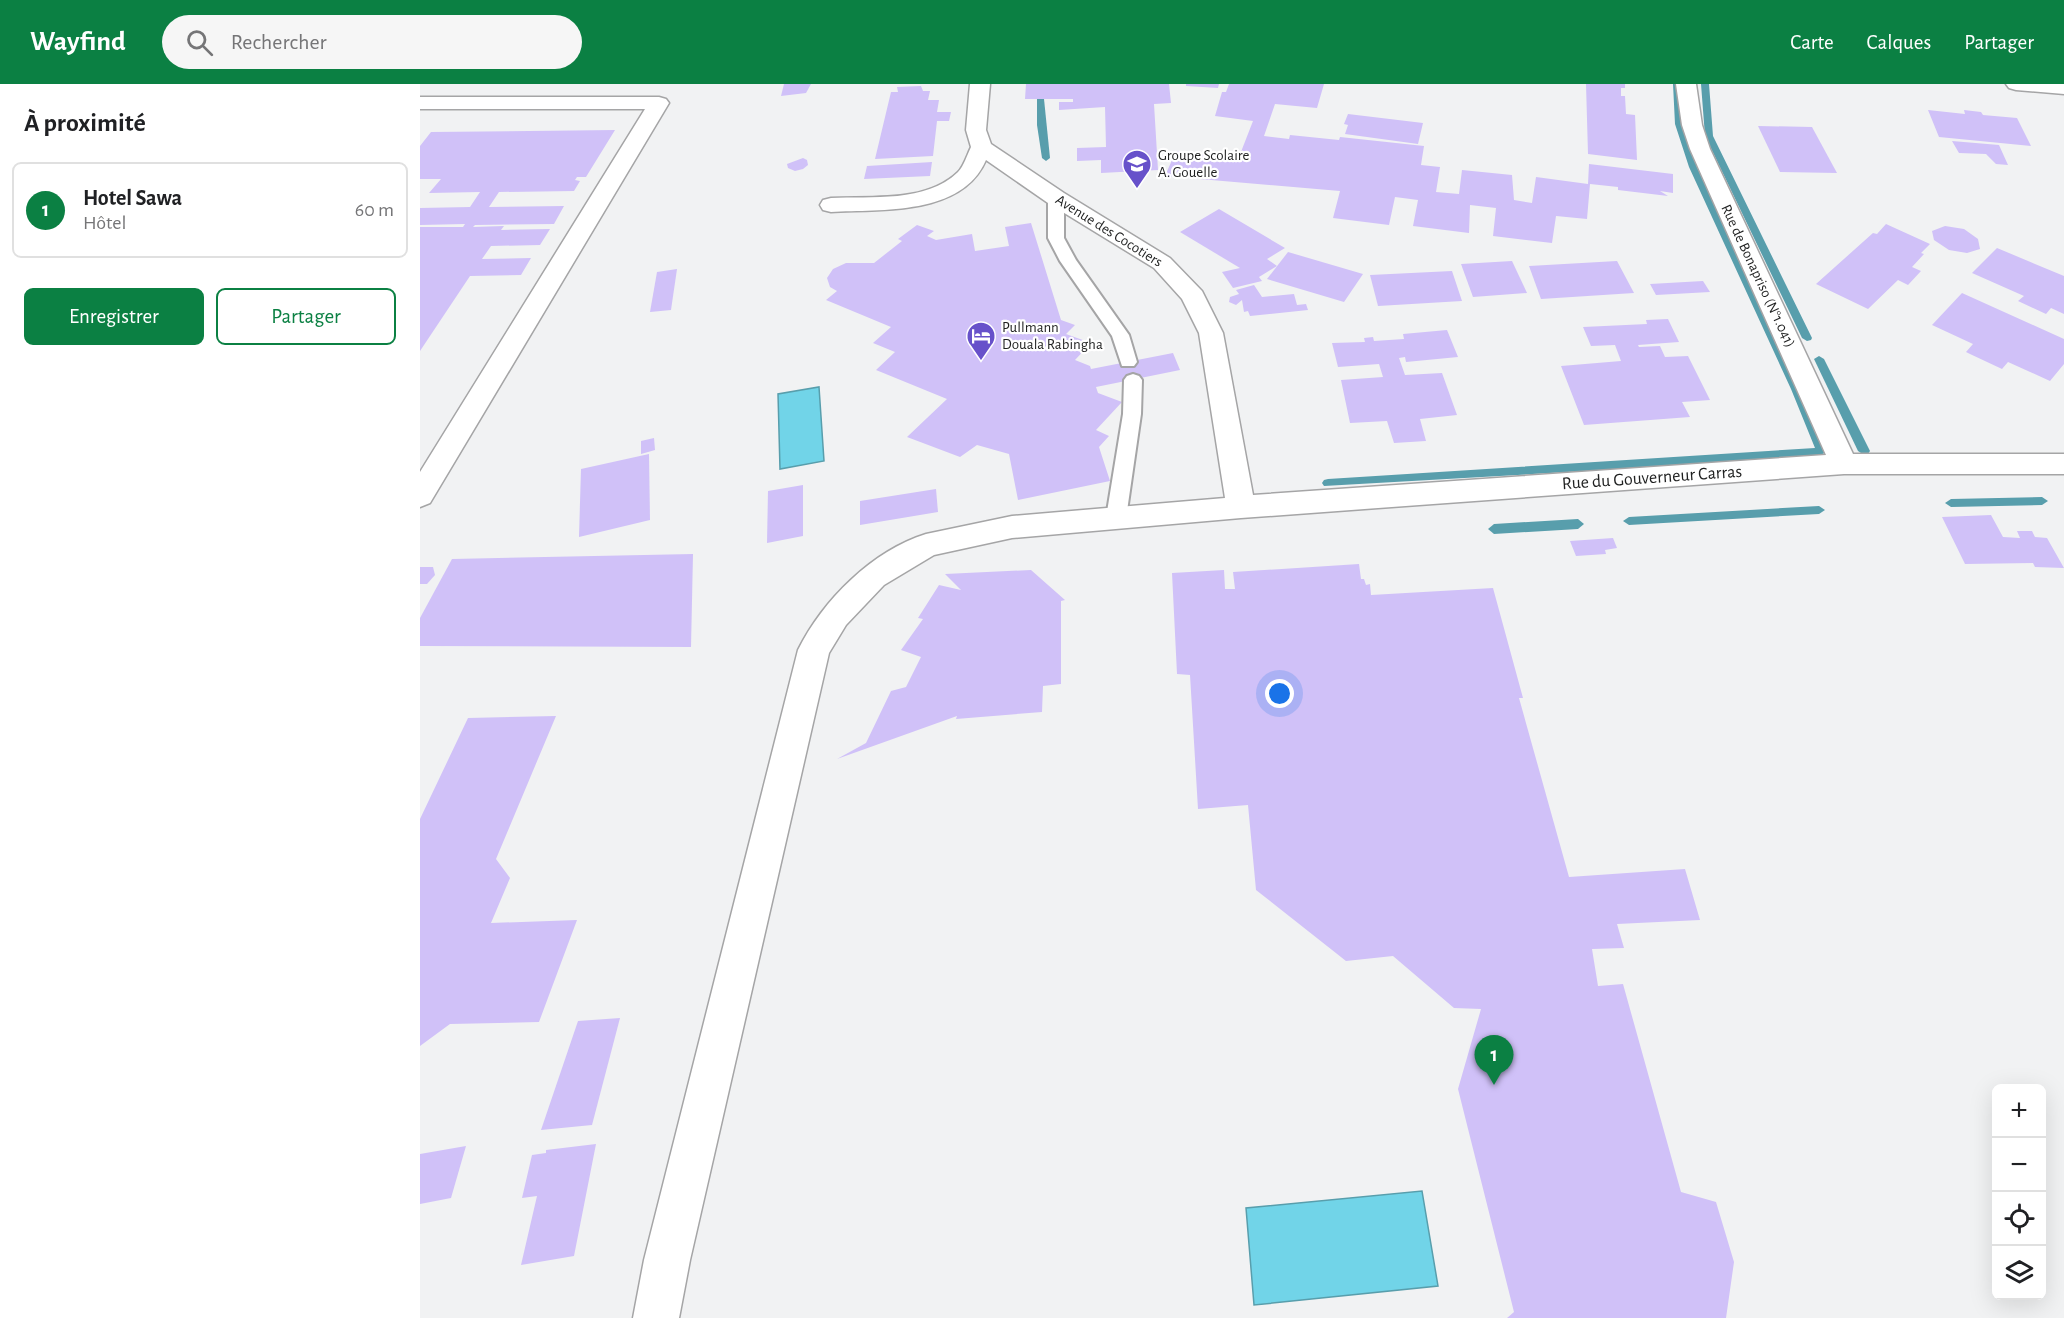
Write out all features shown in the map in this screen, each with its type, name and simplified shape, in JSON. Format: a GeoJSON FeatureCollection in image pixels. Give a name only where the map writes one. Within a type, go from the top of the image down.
{"type":"FeatureCollection","features":[{"type":"Feature","properties":{"kind":"street"},"geometry":{"type":"LineString","coordinates":[[422,103],[441,84]]}},
{"type":"Feature","properties":{"kind":"street"},"geometry":{"type":"LineString","coordinates":[[831,206],[922,198],[943,193],[968,174],[981,147],[976,130],[980,84]]}},
{"type":"Feature","properties":{"kind":"street","name":"Rue de Bonapriso (N°1.041)"},"geometry":{"type":"LineString","coordinates":[[1686,84],[1692,125],[1700,149],[1844,464]]}},
{"type":"Feature","properties":{"kind":"street"},"geometry":{"type":"LineString","coordinates":[[2016,84],[2064,88]]}},
{"type":"Feature","properties":{"kind":"street"},"geometry":{"type":"LineString","coordinates":[[420,496],[659,103],[422,103]]}},
{"type":"Feature","properties":{"kind":"street","name":"Avenue des Cocotiers"},"geometry":{"type":"LineString","coordinates":[[981,147],[1056,198],[1162,263],[1193,296],[1211,333],[1241,507]]}},
{"type":"Feature","properties":{"kind":"street","name":"Rue du Gouverneur Carras"},"geometry":{"type":"LineString","coordinates":[[656,1318],[670,1249],[814,650],[835,616],[873,577],[926,545],[1012,527],[1241,507],[1844,464],[2064,464]]}},
{"type":"Feature","properties":{"kind":"lane"},"geometry":{"type":"LineString","coordinates":[[1056,198],[1056,238],[1068,261],[1120,335],[1131,371],[1132,414],[1116,518]]}},
{"type":"Feature","properties":{"kind":"water"},"geometry":{"type":"Polygon","coordinates":[[[819,387],[824,461],[780,469],[778,394],[819,387]]]}},
{"type":"Feature","properties":{"kind":"water"},"geometry":{"type":"Polygon","coordinates":[[[1422,1191],[1438,1286],[1254,1305],[1246,1208],[1422,1191]]]}},
{"type":"Feature","properties":{"kind":"building"},"geometry":{"type":"Polygon","coordinates":[[[784,84],[811,84],[806,93],[781,96],[784,84]]]}},
{"type":"Feature","properties":{"kind":"building"},"geometry":{"type":"Polygon","coordinates":[[[1026,84],[1169,84],[1171,103],[1154,104],[1158,170],[1101,173],[1101,160],[1077,161],[1077,148],[1106,147],[1105,107],[1059,110],[1059,102],[1073,102],[1073,99],[1025,99],[1026,84]]]}},
{"type":"Feature","properties":{"kind":"building"},"geometry":{"type":"Polygon","coordinates":[[[1186,84],[1219,84],[1218,88],[1186,86],[1186,84]]]}},
{"type":"Feature","properties":{"kind":"building"},"geometry":{"type":"Polygon","coordinates":[[[1229,84],[1324,84],[1317,108],[1275,104],[1264,136],[1289,139],[1290,135],[1339,140],[1340,137],[1424,146],[1421,165],[1440,167],[1436,192],[1459,194],[1462,170],[1512,175],[1514,200],[1532,203],[1536,177],[1588,184],[1589,164],[1673,174],[1673,193],[1660,191],[1668,196],[1590,184],[1587,219],[1556,216],[1552,243],[1493,236],[1496,208],[1470,205],[1469,233],[1413,226],[1418,200],[1395,197],[1389,225],[1333,218],[1340,191],[1165,176],[1176,151],[1239,157],[1253,121],[1215,116],[1222,92],[1226,92],[1229,84]]]}},
{"type":"Feature","properties":{"kind":"building"},"geometry":{"type":"Polygon","coordinates":[[[1586,84],[1625,84],[1625,88],[1621,88],[1621,96],[1625,96],[1626,114],[1635,115],[1637,160],[1588,154],[1586,84]]]}},
{"type":"Feature","properties":{"kind":"building"},"geometry":{"type":"Polygon","coordinates":[[[921,86],[923,91],[930,91],[928,100],[939,100],[937,112],[951,112],[949,121],[937,121],[933,156],[875,159],[891,92],[898,92],[897,87],[921,86]]]}},
{"type":"Feature","properties":{"kind":"building"},"geometry":{"type":"Polygon","coordinates":[[[1928,110],[1965,114],[1964,110],[1981,112],[1983,115],[2017,118],[2031,146],[1939,137],[1928,110]]]}},
{"type":"Feature","properties":{"kind":"building"},"geometry":{"type":"Polygon","coordinates":[[[1348,114],[1423,123],[1418,144],[1345,134],[1348,125],[1344,124],[1348,114]]]}},
{"type":"Feature","properties":{"kind":"building"},"geometry":{"type":"Polygon","coordinates":[[[1758,126],[1812,127],[1837,173],[1780,172],[1758,126]]]}},
{"type":"Feature","properties":{"kind":"building"},"geometry":{"type":"Polygon","coordinates":[[[615,130],[586,177],[577,177],[575,180],[580,181],[574,191],[499,192],[489,207],[564,206],[554,224],[475,225],[473,227],[504,226],[501,230],[550,229],[540,245],[491,246],[482,259],[531,258],[521,275],[470,276],[420,351],[420,227],[463,227],[465,224],[420,225],[420,208],[470,207],[480,192],[429,193],[441,179],[420,179],[420,146],[431,132],[615,130]]]}},
{"type":"Feature","properties":{"kind":"building"},"geometry":{"type":"Polygon","coordinates":[[[1952,141],[1999,145],[2008,165],[1996,164],[1986,154],[1959,153],[1952,141]]]}},
{"type":"Feature","properties":{"kind":"building"},"geometry":{"type":"Polygon","coordinates":[[[803,158],[807,160],[808,165],[803,169],[795,171],[788,168],[787,164],[803,158]]]}},
{"type":"Feature","properties":{"kind":"building"},"geometry":{"type":"Polygon","coordinates":[[[932,162],[930,176],[864,179],[867,166],[932,162]]]}},
{"type":"Feature","properties":{"kind":"building"},"geometry":{"type":"Polygon","coordinates":[[[1219,209],[1285,248],[1267,259],[1277,266],[1259,277],[1262,281],[1233,288],[1222,272],[1240,268],[1180,232],[1219,209]]]}},
{"type":"Feature","properties":{"kind":"building","name":"Pullmann Douala Rabingha"},"geometry":{"type":"Polygon","coordinates":[[[1031,223],[1061,320],[1075,325],[1066,334],[1091,343],[1075,360],[1090,366],[1091,369],[1173,353],[1180,370],[1096,387],[1098,393],[1122,402],[1096,430],[1109,436],[1099,447],[1110,481],[1018,500],[1009,454],[977,445],[960,457],[907,437],[947,399],[876,370],[895,352],[873,343],[891,327],[826,300],[837,291],[830,287],[827,278],[833,269],[846,263],[874,263],[902,241],[898,239],[917,225],[934,231],[927,236],[936,240],[972,234],[975,251],[1009,246],[1005,227],[1031,223]]]}},
{"type":"Feature","properties":{"kind":"building"},"geometry":{"type":"Polygon","coordinates":[[[1886,224],[1930,244],[1912,267],[1921,271],[1908,285],[1898,280],[1868,309],[1816,284],[1873,233],[1877,234],[1886,224]]]}},
{"type":"Feature","properties":{"kind":"building"},"geometry":{"type":"Polygon","coordinates":[[[1945,226],[1964,229],[1978,239],[1980,249],[1967,253],[1949,250],[1934,240],[1932,231],[1945,226]]]}},
{"type":"Feature","properties":{"kind":"building"},"geometry":{"type":"Polygon","coordinates":[[[1997,248],[2064,276],[2064,314],[2051,308],[2046,314],[2018,301],[2024,296],[1972,273],[1997,248]]]}},
{"type":"Feature","properties":{"kind":"building"},"geometry":{"type":"Polygon","coordinates":[[[1288,252],[1363,274],[1344,302],[1267,279],[1288,252]]]}},
{"type":"Feature","properties":{"kind":"building"},"geometry":{"type":"Polygon","coordinates":[[[1512,261],[1527,293],[1473,297],[1461,264],[1512,261]]]}},
{"type":"Feature","properties":{"kind":"building"},"geometry":{"type":"Polygon","coordinates":[[[1617,261],[1634,293],[1541,299],[1529,266],[1617,261]]]}},
{"type":"Feature","properties":{"kind":"building"},"geometry":{"type":"Polygon","coordinates":[[[677,269],[671,310],[650,312],[657,272],[677,269]]]}},
{"type":"Feature","properties":{"kind":"building"},"geometry":{"type":"Polygon","coordinates":[[[1452,271],[1462,301],[1378,306],[1370,275],[1452,271]]]}},
{"type":"Feature","properties":{"kind":"building"},"geometry":{"type":"Polygon","coordinates":[[[1703,281],[1710,292],[1656,295],[1650,284],[1703,281]]]}},
{"type":"Feature","properties":{"kind":"building"},"geometry":{"type":"Polygon","coordinates":[[[1254,285],[1262,297],[1294,294],[1297,305],[1306,304],[1308,310],[1250,316],[1248,311],[1244,312],[1242,300],[1236,305],[1229,302],[1230,297],[1239,294],[1236,290],[1254,285]]]}},
{"type":"Feature","properties":{"kind":"building"},"geometry":{"type":"Polygon","coordinates":[[[1962,293],[2064,339],[2064,364],[2050,381],[2008,362],[2002,369],[1970,354],[1966,352],[1973,344],[1932,325],[1962,293]]]}},
{"type":"Feature","properties":{"kind":"building"},"geometry":{"type":"Polygon","coordinates":[[[1668,319],[1679,342],[1638,345],[1639,347],[1660,346],[1665,357],[1688,356],[1710,400],[1682,402],[1690,417],[1584,425],[1561,366],[1621,361],[1615,345],[1591,346],[1583,327],[1647,324],[1646,320],[1668,319]]]}},
{"type":"Feature","properties":{"kind":"building"},"geometry":{"type":"Polygon","coordinates":[[[1447,330],[1458,357],[1406,362],[1405,357],[1399,358],[1405,375],[1442,373],[1457,415],[1420,419],[1426,441],[1394,443],[1387,421],[1350,423],[1341,380],[1383,377],[1379,364],[1338,367],[1332,343],[1365,342],[1364,338],[1373,337],[1374,341],[1404,339],[1403,334],[1447,330]]]}},
{"type":"Feature","properties":{"kind":"building"},"geometry":{"type":"Polygon","coordinates":[[[654,438],[655,450],[641,454],[641,441],[654,438]]]}},
{"type":"Feature","properties":{"kind":"building"},"geometry":{"type":"Polygon","coordinates":[[[649,454],[650,520],[579,537],[581,469],[649,454]]]}},
{"type":"Feature","properties":{"kind":"building"},"geometry":{"type":"Polygon","coordinates":[[[803,485],[803,536],[767,543],[768,491],[803,485]]]}},
{"type":"Feature","properties":{"kind":"building"},"geometry":{"type":"Polygon","coordinates":[[[936,489],[938,512],[860,525],[860,501],[936,489]]]}},
{"type":"Feature","properties":{"kind":"building"},"geometry":{"type":"Polygon","coordinates":[[[1991,515],[2003,537],[2020,538],[2017,531],[2032,531],[2035,537],[2047,538],[2064,568],[2035,567],[2033,563],[1965,564],[1942,517],[1991,515]]]}},
{"type":"Feature","properties":{"kind":"building"},"geometry":{"type":"Polygon","coordinates":[[[1613,538],[1617,548],[1605,550],[1606,554],[1576,556],[1570,541],[1613,538]]]}},
{"type":"Feature","properties":{"kind":"building"},"geometry":{"type":"Polygon","coordinates":[[[693,554],[691,647],[420,646],[420,618],[452,559],[693,554]]]}},
{"type":"Feature","properties":{"kind":"building"},"geometry":{"type":"Polygon","coordinates":[[[1359,564],[1361,579],[1364,579],[1366,585],[1370,584],[1371,595],[1493,588],[1523,698],[1519,698],[1569,877],[1685,869],[1700,920],[1617,924],[1624,948],[1592,949],[1598,986],[1623,984],[1681,1192],[1716,1202],[1734,1262],[1726,1318],[1507,1318],[1514,1312],[1458,1089],[1481,1009],[1454,1008],[1393,956],[1346,961],[1256,890],[1248,805],[1198,809],[1190,675],[1177,674],[1172,573],[1224,570],[1225,589],[1235,589],[1233,572],[1359,564]]]}},
{"type":"Feature","properties":{"kind":"building"},"geometry":{"type":"Polygon","coordinates":[[[420,567],[433,567],[435,575],[427,584],[420,584],[420,567]]]}},
{"type":"Feature","properties":{"kind":"building"},"geometry":{"type":"Polygon","coordinates":[[[1031,570],[1065,600],[1061,601],[1061,684],[1043,686],[1042,712],[956,719],[957,716],[837,759],[866,743],[891,691],[906,687],[921,657],[901,650],[923,619],[918,618],[939,585],[961,590],[945,574],[1031,570]]]}},
{"type":"Feature","properties":{"kind":"building"},"geometry":{"type":"Polygon","coordinates":[[[556,716],[496,859],[510,878],[491,923],[577,920],[539,1022],[450,1024],[420,1046],[420,819],[468,718],[556,716]]]}},
{"type":"Feature","properties":{"kind":"building"},"geometry":{"type":"Polygon","coordinates":[[[620,1018],[592,1125],[541,1130],[578,1021],[620,1018]]]}},
{"type":"Feature","properties":{"kind":"building"},"geometry":{"type":"Polygon","coordinates":[[[596,1144],[574,1256],[521,1265],[537,1196],[522,1198],[532,1155],[546,1153],[546,1150],[596,1144]]]}},
{"type":"Feature","properties":{"kind":"building"},"geometry":{"type":"Polygon","coordinates":[[[466,1146],[451,1198],[420,1204],[420,1154],[466,1146]]]}},
{"type":"Feature","properties":{"kind":"waterway"},"geometry":{"type":"LineString","coordinates":[[1328,483],[1812,454],[1821,450],[1796,389],[1693,167],[1679,124],[1677,84]]}},
{"type":"Feature","properties":{"kind":"waterway"},"geometry":{"type":"LineString","coordinates":[[1705,84],[1709,136],[1807,338]]}},
{"type":"Feature","properties":{"kind":"waterway"},"geometry":{"type":"LineString","coordinates":[[1040,99],[1046,158]]}},
{"type":"Feature","properties":{"kind":"waterway"},"geometry":{"type":"LineString","coordinates":[[1819,359],[1864,451]]}},
{"type":"Feature","properties":{"kind":"waterway"},"geometry":{"type":"LineString","coordinates":[[1951,503],[2042,501]]}},
{"type":"Feature","properties":{"kind":"waterway"},"geometry":{"type":"LineString","coordinates":[[1629,521],[1819,510]]}},
{"type":"Feature","properties":{"kind":"waterway"},"geometry":{"type":"LineString","coordinates":[[1494,529],[1578,524]]}},
{"type":"Feature","properties":{"kind":"place","name":"Groupe Scolaire A. Gouelle"},"geometry":{"type":"Point","coordinates":[1137,190]}},
{"type":"Feature","properties":{"kind":"place","name":"Pullmann Douala Rabingha"},"geometry":{"type":"Point","coordinates":[981,362]}},
{"type":"Feature","properties":{"kind":"place","name":"Hotel Sawa"},"geometry":{"type":"Point","coordinates":[1494,1085]}}]}
